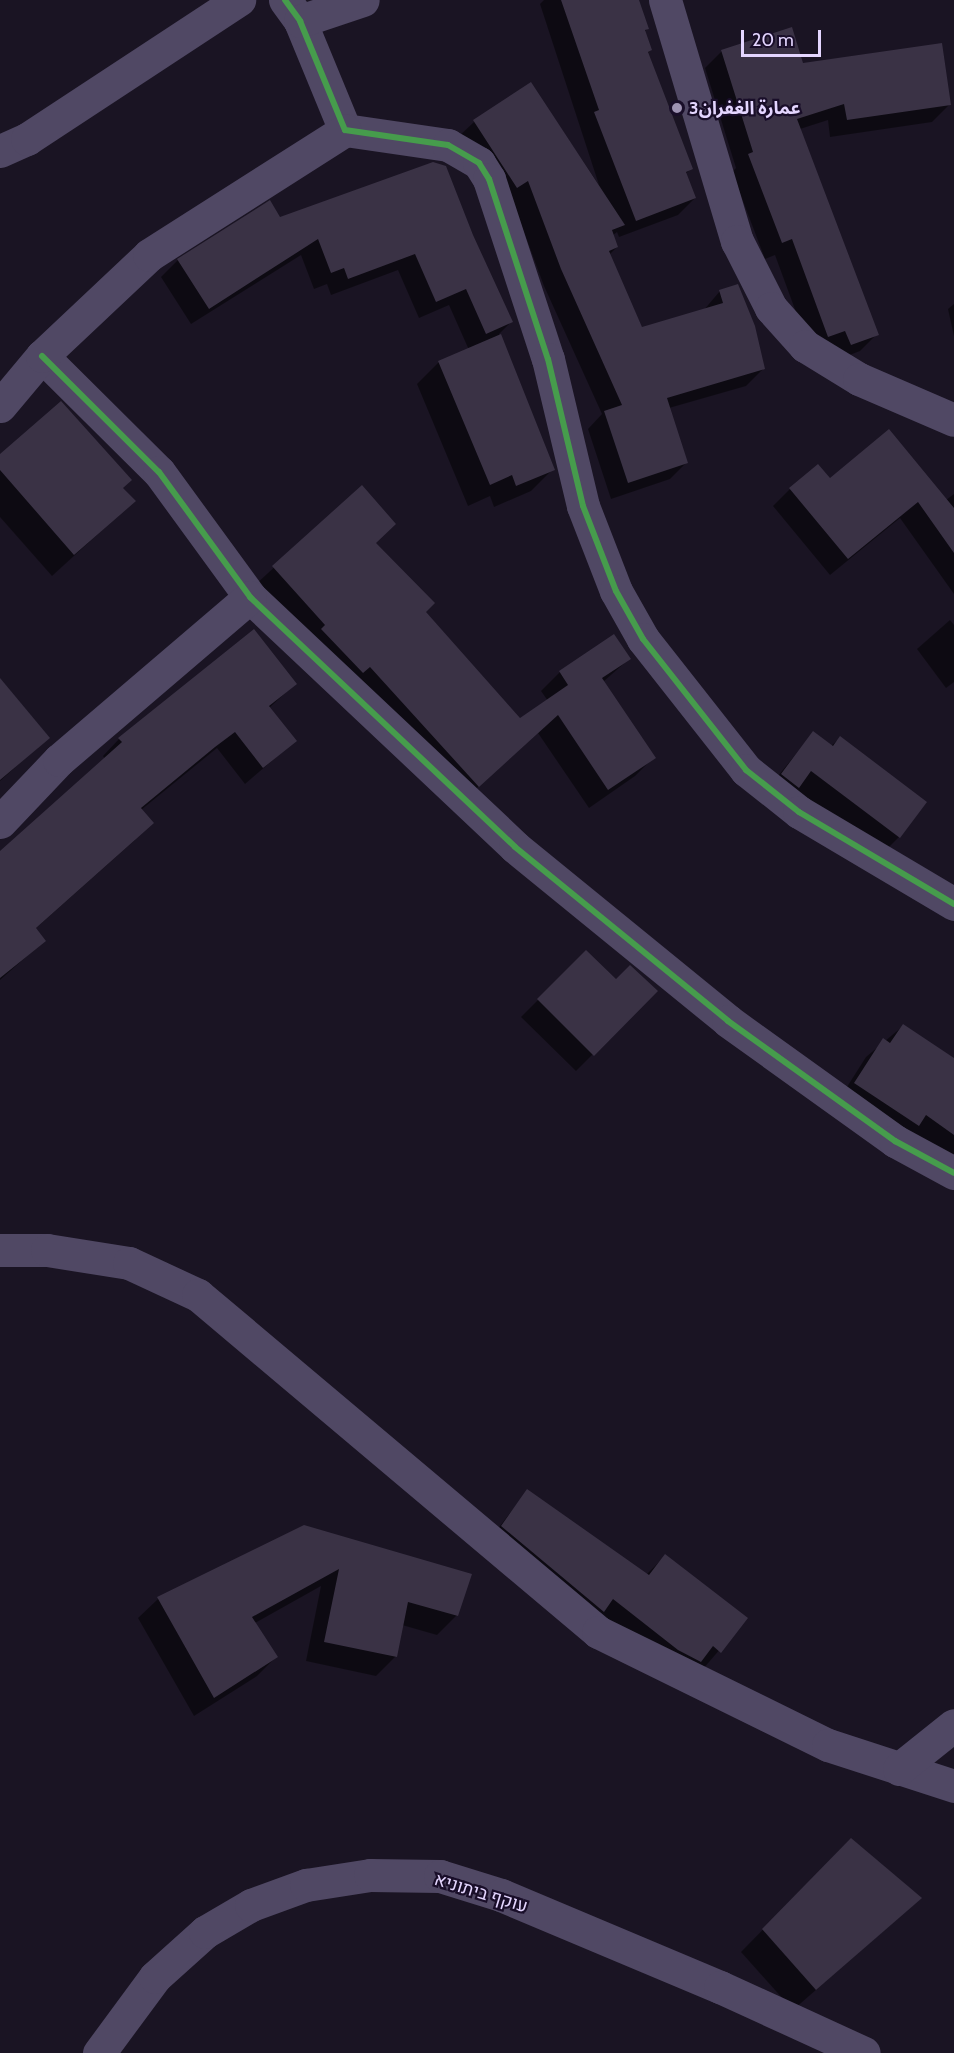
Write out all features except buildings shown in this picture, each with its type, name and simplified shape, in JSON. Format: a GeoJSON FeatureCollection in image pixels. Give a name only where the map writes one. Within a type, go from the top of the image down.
{"type":"FeatureCollection","features":[{"type":"Feature","properties":{"kind":"street"},"geometry":{"type":"LineString","coordinates":[[0,151],[27,139],[239,0]]}},
{"type":"Feature","properties":{"kind":"street"},"geometry":{"type":"LineString","coordinates":[[345,130],[293,10],[363,0]]}},
{"type":"Feature","properties":{"kind":"street"},"geometry":{"type":"LineString","coordinates":[[664,0],[736,241],[771,308],[814,352],[859,379],[954,420]]}},
{"type":"Feature","properties":{"kind":"street"},"geometry":{"type":"LineString","coordinates":[[0,406],[42,356],[149,255],[345,130],[448,145],[479,163],[489,179],[548,359],[583,506],[616,591],[643,639],[746,770],[799,812],[954,904]]}},
{"type":"Feature","properties":{"kind":"street"},"geometry":{"type":"LineString","coordinates":[[42,356],[159,472],[250,597],[524,855],[728,1021],[895,1141],[954,1173]]}},
{"type":"Feature","properties":{"kind":"street"},"geometry":{"type":"LineString","coordinates":[[0,822],[59,760],[250,597]]}},
{"type":"Feature","properties":{"kind":"street"},"geometry":{"type":"LineString","coordinates":[[0,1250],[47,1250],[129,1263],[198,1295],[598,1632],[828,1745],[954,1785]]}},
{"type":"Feature","properties":{"kind":"street"},"geometry":{"type":"LineString","coordinates":[[898,1769],[954,1725]]}},
{"type":"Feature","properties":{"kind":"street","name":"עוקף ביתוניא"},"geometry":{"type":"LineString","coordinates":[[99,2053],[155,1977],[205,1932],[251,1905],[306,1885],[370,1875],[440,1876],[501,1895],[720,1987],[864,2053]]}},
{"type":"Feature","properties":{"kind":"cycle path"},"geometry":{"type":"LineString","coordinates":[[285,0],[300,21],[345,130],[448,145],[479,163],[489,179],[548,359],[583,506],[616,591],[643,639],[746,770],[799,812],[954,904]]}},
{"type":"Feature","properties":{"kind":"cycle path"},"geometry":{"type":"LineString","coordinates":[[42,356],[159,472],[250,597],[515,847],[728,1021],[895,1141],[954,1173]]}},
{"type":"Feature","properties":{"kind":"place","name":"عمارة الغفران3"},"geometry":{"type":"Point","coordinates":[677,108]}}]}
